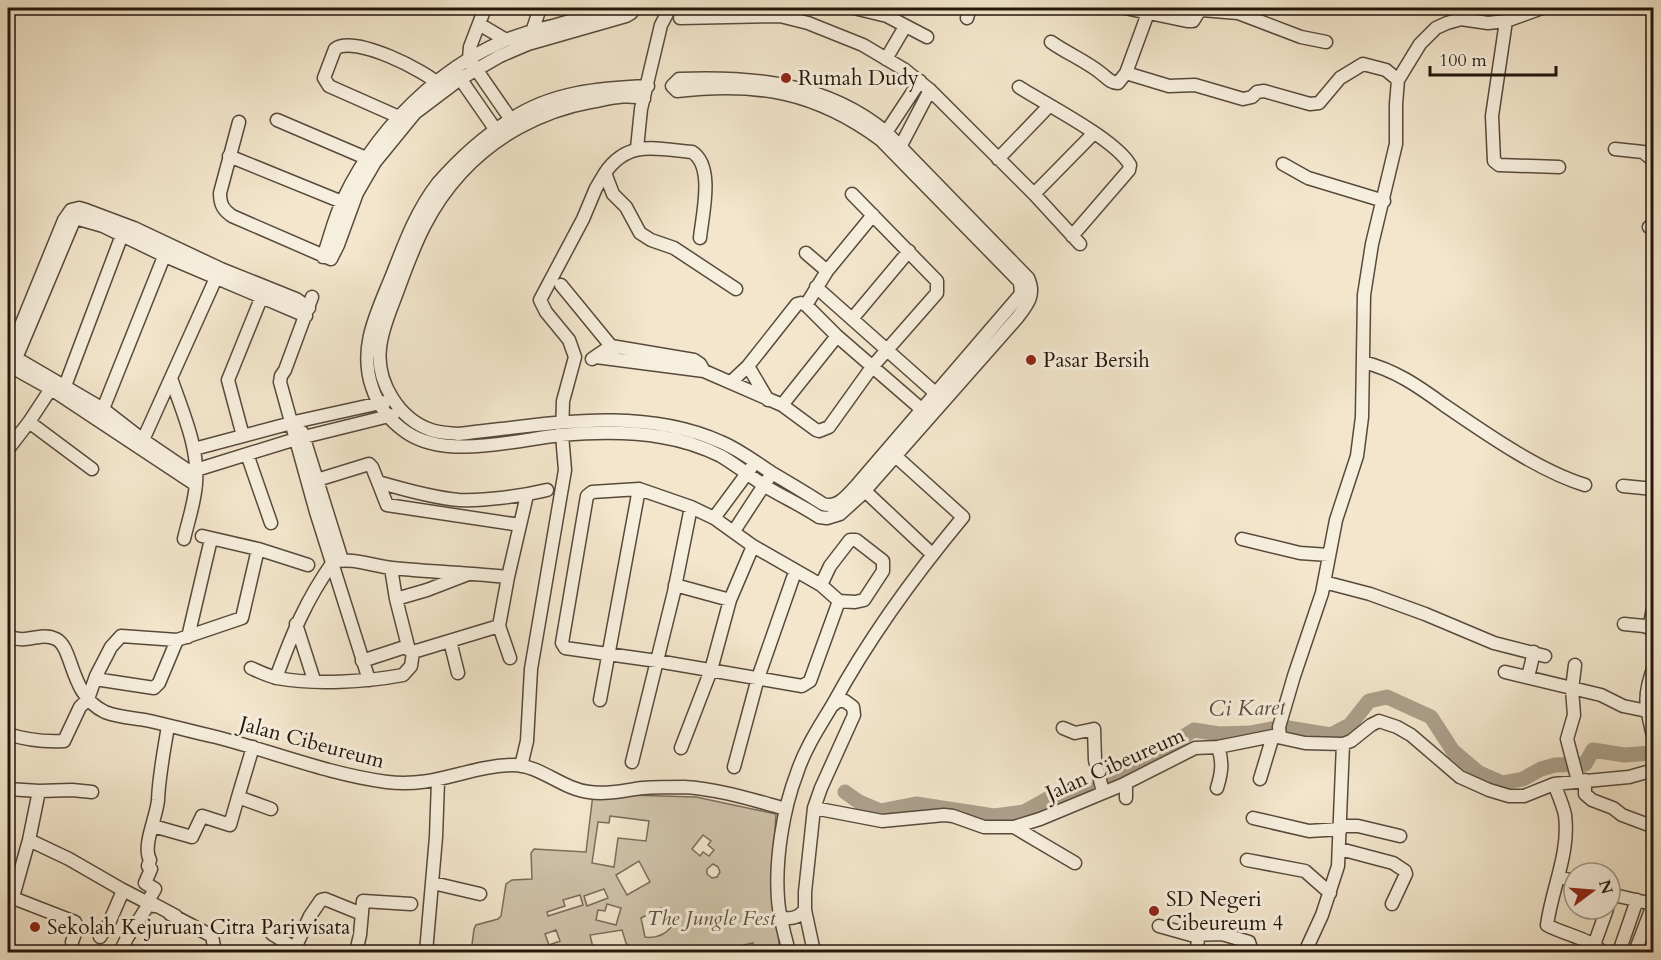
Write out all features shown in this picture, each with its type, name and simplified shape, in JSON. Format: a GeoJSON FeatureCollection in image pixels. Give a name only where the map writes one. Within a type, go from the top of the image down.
{"type":"FeatureCollection","features":[{"type":"Feature","properties":{"kind":"street"},"geometry":{"type":"LineString","coordinates":[[485,8],[470,47],[472,64],[514,123]]}},
{"type":"Feature","properties":{"kind":"street"},"geometry":{"type":"LineString","coordinates":[[530,38],[540,8]]}},
{"type":"Feature","properties":{"kind":"street"},"geometry":{"type":"LineString","coordinates":[[472,64],[530,38],[592,17],[606,21],[628,15],[635,8]]}},
{"type":"Feature","properties":{"kind":"street"},"geometry":{"type":"LineString","coordinates":[[637,148],[641,92],[661,25],[670,8]]}},
{"type":"Feature","properties":{"kind":"street"},"geometry":{"type":"LineString","coordinates":[[854,8],[887,15],[927,37]]}},
{"type":"Feature","properties":{"kind":"street"},"geometry":{"type":"LineString","coordinates":[[1125,8],[1191,21],[1202,10],[1238,14],[1301,37],[1326,42]]}},
{"type":"Feature","properties":{"kind":"street"},"geometry":{"type":"LineString","coordinates":[[1260,779],[1315,617],[1336,520],[1358,450],[1361,429],[1364,295],[1367,272],[1396,144],[1398,80],[1420,44],[1436,28],[1461,19],[1488,23],[1506,21],[1542,8]]}},
{"type":"Feature","properties":{"kind":"street"},"geometry":{"type":"LineString","coordinates":[[680,18],[734,12],[780,16],[800,20],[838,34],[886,59],[930,90],[1034,194],[1076,240],[1131,168],[1129,161],[1094,133],[1019,87]]}},
{"type":"Feature","properties":{"kind":"street"},"geometry":{"type":"LineString","coordinates":[[1052,42],[1068,54],[1092,66],[1112,82],[1118,83],[1126,73],[1148,13]]}},
{"type":"Feature","properties":{"kind":"street"},"geometry":{"type":"LineString","coordinates":[[1506,21],[1492,116],[1494,161],[1499,165],[1559,167]]}},
{"type":"Feature","properties":{"kind":"street"},"geometry":{"type":"LineString","coordinates":[[479,24],[506,40]]}},
{"type":"Feature","properties":{"kind":"street"},"geometry":{"type":"LineString","coordinates":[[886,59],[904,25]]}},
{"type":"Feature","properties":{"kind":"street"},"geometry":{"type":"LineString","coordinates":[[323,257],[342,202],[399,117],[506,40],[530,38]]}},
{"type":"Feature","properties":{"kind":"street"},"geometry":{"type":"LineString","coordinates":[[399,117],[329,86],[324,78],[334,49],[343,45],[365,48],[415,68],[442,86]]}},
{"type":"Feature","properties":{"kind":"street"},"geometry":{"type":"LineString","coordinates":[[1126,73],[1169,86],[1195,85],[1243,99],[1264,91],[1310,104],[1322,101],[1340,78],[1363,64],[1386,70],[1398,80]]}},
{"type":"Feature","properties":{"kind":"street"},"geometry":{"type":"LineString","coordinates":[[457,74],[498,133]]}},
{"type":"Feature","properties":{"kind":"street"},"geometry":{"type":"LineString","coordinates":[[498,133],[439,198],[415,242],[383,331],[380,367],[385,386],[403,412],[433,431],[452,433],[561,429],[663,437],[699,447],[720,456],[764,485],[823,518],[840,514],[865,491],[892,454],[941,397],[1019,298],[1022,288],[1020,282],[884,136],[873,121],[834,100],[794,86],[753,79],[715,78],[679,80],[672,86],[677,91],[702,87],[741,88],[795,95],[884,136]]}},
{"type":"Feature","properties":{"kind":"street"},"geometry":{"type":"LineString","coordinates":[[884,136],[920,81]]}},
{"type":"Feature","properties":{"kind":"street"},"geometry":{"type":"LineString","coordinates":[[239,122],[220,193],[224,209],[232,216],[330,259],[334,256],[371,160],[442,86]]}},
{"type":"Feature","properties":{"kind":"street"},"geometry":{"type":"LineString","coordinates":[[641,92],[618,86],[576,92],[545,103],[459,159],[438,184],[428,197],[402,248],[370,330],[366,353],[369,378],[379,404],[388,417],[408,434],[420,440],[447,446],[494,444],[595,420],[668,425],[721,442],[747,455],[823,504],[832,506],[892,454]]}},
{"type":"Feature","properties":{"kind":"street"},"geometry":{"type":"LineString","coordinates":[[898,150],[930,90]]}},
{"type":"Feature","properties":{"kind":"street"},"geometry":{"type":"LineString","coordinates":[[998,159],[1049,106]]}},
{"type":"Feature","properties":{"kind":"street"},"geometry":{"type":"LineString","coordinates":[[277,120],[371,160]]}},
{"type":"Feature","properties":{"kind":"street"},"geometry":{"type":"LineString","coordinates":[[1034,194],[1094,133]]}},
{"type":"Feature","properties":{"kind":"street"},"geometry":{"type":"LineString","coordinates":[[521,766],[527,741],[531,669],[565,470],[561,429],[567,385],[575,359],[574,349],[569,340],[546,312],[540,300],[583,219],[596,188],[613,163],[627,152],[637,148],[692,152],[698,156],[702,163],[705,188],[700,238]]}},
{"type":"Feature","properties":{"kind":"street"},"geometry":{"type":"LineString","coordinates":[[1616,149],[1642,152],[1653,160]]}},
{"type":"Feature","properties":{"kind":"street"},"geometry":{"type":"LineString","coordinates":[[229,156],[342,202]]}},
{"type":"Feature","properties":{"kind":"street"},"geometry":{"type":"LineString","coordinates":[[1283,164],[1308,178],[1384,201]]}},
{"type":"Feature","properties":{"kind":"street"},"geometry":{"type":"LineString","coordinates":[[606,173],[614,197],[626,207],[640,233],[651,240],[674,248],[736,289]]}},
{"type":"Feature","properties":{"kind":"street"},"geometry":{"type":"LineString","coordinates":[[610,346],[593,358],[694,360],[704,371],[782,405],[810,427],[819,431],[829,427],[872,366],[937,293],[938,288],[937,281],[852,194]]}},
{"type":"Feature","properties":{"kind":"street"},"geometry":{"type":"LineString","coordinates":[[196,477],[103,409],[10,361],[64,220],[73,214],[103,226],[123,229],[216,278],[262,296],[309,307]]}},
{"type":"Feature","properties":{"kind":"street"},"geometry":{"type":"LineString","coordinates":[[806,305],[827,271],[873,215]]}},
{"type":"Feature","properties":{"kind":"street"},"geometry":{"type":"LineString","coordinates":[[9,448],[57,385],[123,229]]}},
{"type":"Feature","properties":{"kind":"street"},"geometry":{"type":"LineString","coordinates":[[167,251],[296,299],[309,307]]}},
{"type":"Feature","properties":{"kind":"street"},"geometry":{"type":"LineString","coordinates":[[103,409],[167,251]]}},
{"type":"Feature","properties":{"kind":"street"},"geometry":{"type":"LineString","coordinates":[[852,320],[909,251]]}},
{"type":"Feature","properties":{"kind":"street"},"geometry":{"type":"LineString","coordinates":[[806,253],[827,271]]}},
{"type":"Feature","properties":{"kind":"street"},"geometry":{"type":"LineString","coordinates":[[143,440],[216,278]]}},
{"type":"Feature","properties":{"kind":"street"},"geometry":{"type":"LineString","coordinates":[[561,285],[610,346],[614,360]]}},
{"type":"Feature","properties":{"kind":"street"},"geometry":{"type":"LineString","coordinates":[[816,287],[941,397]]}},
{"type":"Feature","properties":{"kind":"street"},"geometry":{"type":"LineString","coordinates":[[243,436],[228,380],[262,296]]}},
{"type":"Feature","properties":{"kind":"street"},"geometry":{"type":"LineString","coordinates":[[731,382],[748,366],[797,304],[801,303],[806,305],[837,336],[926,413]]}},
{"type":"Feature","properties":{"kind":"street"},"geometry":{"type":"LineString","coordinates":[[309,307],[280,382],[295,422],[337,561]]}},
{"type":"Feature","properties":{"kind":"street"},"geometry":{"type":"LineString","coordinates":[[782,405],[837,336]]}},
{"type":"Feature","properties":{"kind":"street"},"geometry":{"type":"LineString","coordinates":[[610,346],[651,358]]}},
{"type":"Feature","properties":{"kind":"street"},"geometry":{"type":"LineString","coordinates":[[1363,362],[1417,384],[1470,421],[1556,475],[1585,485]]}},
{"type":"Feature","properties":{"kind":"street"},"geometry":{"type":"LineString","coordinates":[[748,366],[768,400]]}},
{"type":"Feature","properties":{"kind":"street"},"geometry":{"type":"LineString","coordinates":[[171,378],[194,449],[196,477],[184,539]]}},
{"type":"Feature","properties":{"kind":"street"},"geometry":{"type":"LineString","coordinates":[[57,385],[196,477]]}},
{"type":"Feature","properties":{"kind":"street"},"geometry":{"type":"LineString","coordinates":[[194,449],[393,399]]}},
{"type":"Feature","properties":{"kind":"street"},"geometry":{"type":"LineString","coordinates":[[196,477],[247,454],[403,412]]}},
{"type":"Feature","properties":{"kind":"street"},"geometry":{"type":"LineString","coordinates":[[30,422],[92,469]]}},
{"type":"Feature","properties":{"kind":"street"},"geometry":{"type":"LineString","coordinates":[[300,438],[317,480],[362,661],[369,680]]}},
{"type":"Feature","properties":{"kind":"street"},"geometry":{"type":"LineString","coordinates":[[247,454],[271,523]]}},
{"type":"Feature","properties":{"kind":"street"},"geometry":{"type":"LineString","coordinates":[[789,952],[780,917],[778,885],[786,809],[797,770],[866,645],[903,591],[963,516],[892,454]]}},
{"type":"Feature","properties":{"kind":"street"},"geometry":{"type":"LineString","coordinates":[[714,518],[756,462]]}},
{"type":"Feature","properties":{"kind":"street"},"geometry":{"type":"LineString","coordinates":[[317,480],[370,464],[387,506],[456,514],[520,525]]}},
{"type":"Feature","properties":{"kind":"street"},"geometry":{"type":"LineString","coordinates":[[734,531],[772,473]]}},
{"type":"Feature","properties":{"kind":"street"},"geometry":{"type":"LineString","coordinates":[[378,482],[399,489],[459,500],[527,495],[547,490]]}},
{"type":"Feature","properties":{"kind":"street"},"geometry":{"type":"LineString","coordinates":[[1623,486],[1653,489]]}},
{"type":"Feature","properties":{"kind":"street"},"geometry":{"type":"LineString","coordinates":[[600,700],[639,489]]}},
{"type":"Feature","properties":{"kind":"street"},"geometry":{"type":"LineString","coordinates":[[821,585],[830,566],[850,540],[856,540],[881,559],[884,565],[883,571],[864,600],[860,602],[839,601],[821,585],[753,546],[714,518],[691,507],[639,489],[592,492],[587,496],[562,643],[565,648],[711,669],[802,686],[810,681],[839,601]]}},
{"type":"Feature","properties":{"kind":"street"},"geometry":{"type":"LineString","coordinates":[[865,491],[932,554]]}},
{"type":"Feature","properties":{"kind":"street"},"geometry":{"type":"LineString","coordinates":[[510,658],[499,626],[527,495]]}},
{"type":"Feature","properties":{"kind":"street"},"geometry":{"type":"LineString","coordinates":[[456,514],[459,500]]}},
{"type":"Feature","properties":{"kind":"street"},"geometry":{"type":"LineString","coordinates":[[632,762],[675,585],[691,507]]}},
{"type":"Feature","properties":{"kind":"street"},"geometry":{"type":"LineString","coordinates":[[95,679],[154,688],[159,682],[182,639],[207,538],[258,549],[308,565]]}},
{"type":"Feature","properties":{"kind":"street"},"geometry":{"type":"LineString","coordinates":[[1242,539],[1300,553],[1329,555]]}},
{"type":"Feature","properties":{"kind":"street"},"geometry":{"type":"LineString","coordinates":[[681,748],[711,669],[730,600],[753,546]]}},
{"type":"Feature","properties":{"kind":"street"},"geometry":{"type":"LineString","coordinates":[[8,734],[25,739],[64,741],[80,707],[88,699],[111,647],[122,635],[182,639],[236,621],[243,616],[258,549]]}},
{"type":"Feature","properties":{"kind":"street"},"geometry":{"type":"LineString","coordinates":[[337,561],[508,578]]}},
{"type":"Feature","properties":{"kind":"street"},"geometry":{"type":"LineString","coordinates":[[276,678],[296,624],[313,590],[337,561]]}},
{"type":"Feature","properties":{"kind":"street"},"geometry":{"type":"LineString","coordinates":[[251,668],[276,678],[314,680],[369,680],[403,675],[411,666],[410,649],[396,599],[391,568]]}},
{"type":"Feature","properties":{"kind":"street"},"geometry":{"type":"LineString","coordinates":[[734,767],[758,678],[795,572]]}},
{"type":"Feature","properties":{"kind":"street"},"geometry":{"type":"LineString","coordinates":[[396,599],[470,573]]}},
{"type":"Feature","properties":{"kind":"street"},"geometry":{"type":"LineString","coordinates":[[1323,582],[1370,594],[1494,643],[1540,654],[1528,677]]}},
{"type":"Feature","properties":{"kind":"street"},"geometry":{"type":"LineString","coordinates":[[675,585],[730,600]]}},
{"type":"Feature","properties":{"kind":"street"},"geometry":{"type":"LineString","coordinates":[[1624,624],[1651,629],[1653,604]]}},
{"type":"Feature","properties":{"kind":"street"},"geometry":{"type":"LineString","coordinates":[[296,624],[314,680]]}},
{"type":"Feature","properties":{"kind":"street"},"geometry":{"type":"LineString","coordinates":[[362,661],[450,641],[499,626]]}},
{"type":"Feature","properties":{"kind":"street"},"geometry":{"type":"LineString","coordinates":[[8,636],[22,641],[46,636],[61,642],[67,652],[76,681],[88,699]]}},
{"type":"Feature","properties":{"kind":"street"},"geometry":{"type":"LineString","coordinates":[[450,641],[458,673]]}},
{"type":"Feature","properties":{"kind":"street"},"geometry":{"type":"LineString","coordinates":[[1575,665],[1572,688],[1574,715],[1567,739],[1585,794],[1622,815],[1653,827]]}},
{"type":"Feature","properties":{"kind":"street"},"geometry":{"type":"LineString","coordinates":[[1653,666],[1645,692],[1653,740]]}},
{"type":"Feature","properties":{"kind":"street"},"geometry":{"type":"LineString","coordinates":[[1505,672],[1606,697],[1623,706],[1647,711]]}},
{"type":"Feature","properties":{"kind":"street"},"geometry":{"type":"LineString","coordinates":[[796,952],[804,950],[811,952],[805,892],[814,808],[820,788],[853,718],[853,707],[848,702],[844,683]]}},
{"type":"Feature","properties":{"kind":"street","name":"Jalan Cibeureum"},"geometry":{"type":"LineString","coordinates":[[88,699],[110,713],[253,747],[345,775],[388,782],[415,784],[438,781],[490,767],[521,766],[573,789],[586,792],[599,794],[643,788],[686,788],[714,791],[786,809]]}},
{"type":"Feature","properties":{"kind":"street"},"geometry":{"type":"LineString","coordinates":[[832,706],[838,701],[848,702]]}},
{"type":"Feature","properties":{"kind":"street"},"geometry":{"type":"LineString","coordinates":[[1305,952],[1336,876],[1340,849],[1343,744],[1355,739],[1374,723],[1382,722],[1411,735],[1460,777],[1498,794],[1509,796],[1524,796],[1554,784],[1629,777],[1653,770]]}},
{"type":"Feature","properties":{"kind":"street"},"geometry":{"type":"LineString","coordinates":[[168,726],[153,826],[149,838],[148,866],[151,869],[145,883],[155,889],[148,901],[212,936],[215,952]]}},
{"type":"Feature","properties":{"kind":"street"},"geometry":{"type":"LineString","coordinates":[[1063,728],[1075,733],[1094,729],[1095,759],[1102,787]]}},
{"type":"Feature","properties":{"kind":"street","name":"Jalan Cibeureum"},"geometry":{"type":"LineString","coordinates":[[814,808],[882,821],[944,815],[984,826],[1014,826],[1040,819],[1102,787],[1126,783],[1190,750],[1218,747],[1278,731],[1305,742],[1343,744]]}},
{"type":"Feature","properties":{"kind":"street"},"geometry":{"type":"LineString","coordinates":[[153,826],[192,837],[202,816],[230,825],[253,747]]}},
{"type":"Feature","properties":{"kind":"street"},"geometry":{"type":"LineString","coordinates":[[1217,788],[1222,772],[1222,759],[1218,747]]}},
{"type":"Feature","properties":{"kind":"street"},"geometry":{"type":"LineString","coordinates":[[426,952],[433,883],[438,781]]}},
{"type":"Feature","properties":{"kind":"street"},"geometry":{"type":"LineString","coordinates":[[1126,783],[1126,798]]}},
{"type":"Feature","properties":{"kind":"street"},"geometry":{"type":"LineString","coordinates":[[1554,784],[1564,812],[1565,839],[1547,925],[1598,949],[1604,921]]}},
{"type":"Feature","properties":{"kind":"street"},"geometry":{"type":"LineString","coordinates":[[8,789],[92,792]]}},
{"type":"Feature","properties":{"kind":"street"},"geometry":{"type":"LineString","coordinates":[[39,791],[29,840],[10,896],[75,922],[77,928],[72,942]]}},
{"type":"Feature","properties":{"kind":"street"},"geometry":{"type":"LineString","coordinates":[[238,797],[270,809]]}},
{"type":"Feature","properties":{"kind":"street"},"geometry":{"type":"LineString","coordinates":[[1253,818],[1309,831],[1358,826],[1400,836]]}},
{"type":"Feature","properties":{"kind":"street"},"geometry":{"type":"LineString","coordinates":[[1014,826],[1075,863]]}},
{"type":"Feature","properties":{"kind":"street"},"geometry":{"type":"LineString","coordinates":[[29,840],[176,916]]}},
{"type":"Feature","properties":{"kind":"street"},"geometry":{"type":"LineString","coordinates":[[1340,849],[1393,864],[1405,871],[1406,874],[1392,904]]}},
{"type":"Feature","properties":{"kind":"street"},"geometry":{"type":"LineString","coordinates":[[1247,860],[1305,871],[1330,893]]}},
{"type":"Feature","properties":{"kind":"street"},"geometry":{"type":"LineString","coordinates":[[433,883],[480,894]]}},
{"type":"Feature","properties":{"kind":"street"},"geometry":{"type":"LineString","coordinates":[[100,937],[110,923],[122,893],[121,889]]}},
{"type":"Feature","properties":{"kind":"street"},"geometry":{"type":"LineString","coordinates":[[1622,898],[1653,905],[1635,952]]}},
{"type":"Feature","properties":{"kind":"street"},"geometry":{"type":"LineString","coordinates":[[272,934],[298,950],[310,916],[321,900],[325,899],[362,914]]}},
{"type":"Feature","properties":{"kind":"street"},"geometry":{"type":"LineString","coordinates":[[1619,952],[1637,900]]}},
{"type":"Feature","properties":{"kind":"street"},"geometry":{"type":"LineString","coordinates":[[356,952],[363,901],[411,904]]}},
{"type":"Feature","properties":{"kind":"street"},"geometry":{"type":"LineString","coordinates":[[120,952],[149,904]]}},
{"type":"Feature","properties":{"kind":"street"},"geometry":{"type":"LineString","coordinates":[[780,917],[798,917],[805,910]]}},
{"type":"Feature","properties":{"kind":"street"},"geometry":{"type":"LineString","coordinates":[[1159,926],[1198,935],[1233,936],[1249,942],[1252,952]]}},
{"type":"Feature","properties":{"kind":"street"},"geometry":{"type":"LineString","coordinates":[[1197,952],[1198,935]]}},
{"type":"Feature","properties":{"kind":"green space","name":"The Jungle Fest"},"geometry":{"type":"Polygon","coordinates":[[[593,794],[696,797],[776,814],[772,881],[780,952],[755,952],[753,943],[739,946],[740,952],[633,952],[626,943],[622,930],[590,935],[594,952],[471,952],[476,925],[498,919],[501,916],[506,884],[512,880],[532,879],[531,853],[534,849],[586,852],[593,794]],[[610,816],[609,823],[598,822],[592,863],[614,867],[618,838],[646,841],[649,821],[610,816]],[[703,835],[692,849],[700,856],[703,852],[709,856],[714,850],[708,845],[711,841],[703,835]],[[639,861],[616,875],[627,895],[650,882],[639,861]],[[713,864],[707,869],[707,874],[712,878],[717,877],[720,872],[713,864]],[[604,889],[584,896],[587,906],[608,898],[604,889]],[[580,895],[563,900],[565,906],[547,912],[548,916],[583,905],[580,895]],[[607,904],[605,911],[598,910],[596,920],[616,925],[621,908],[607,904]],[[661,908],[641,918],[645,937],[654,937],[670,929],[675,921],[661,908]],[[556,930],[545,934],[549,945],[560,941],[556,930]]]}},
{"type":"Feature","properties":{"kind":"waterway","name":"Ci Karet"},"geometry":{"type":"LineString","coordinates":[[845,792],[859,802],[880,811],[916,804],[994,816],[1024,812],[1049,798],[1081,795],[1110,783],[1194,730],[1219,734],[1250,733],[1282,727],[1331,735],[1350,725],[1369,701],[1387,697],[1431,717],[1453,751],[1479,773],[1502,783],[1523,779],[1541,769],[1555,765],[1585,764],[1593,750],[1624,755],[1654,753]]}},
{"type":"Feature","properties":{"kind":"place","name":"Rumah Dudy"},"geometry":{"type":"Point","coordinates":[786,78]}},
{"type":"Feature","properties":{"kind":"place","name":"Pasar Bersih"},"geometry":{"type":"Point","coordinates":[1031,360]}},
{"type":"Feature","properties":{"kind":"place","name":"SD Negeri Cibeureum 4"},"geometry":{"type":"Point","coordinates":[1154,911]}},
{"type":"Feature","properties":{"kind":"place","name":"Sekolah Kejuruan Citra Pariwisata"},"geometry":{"type":"Point","coordinates":[35,927]}}]}
